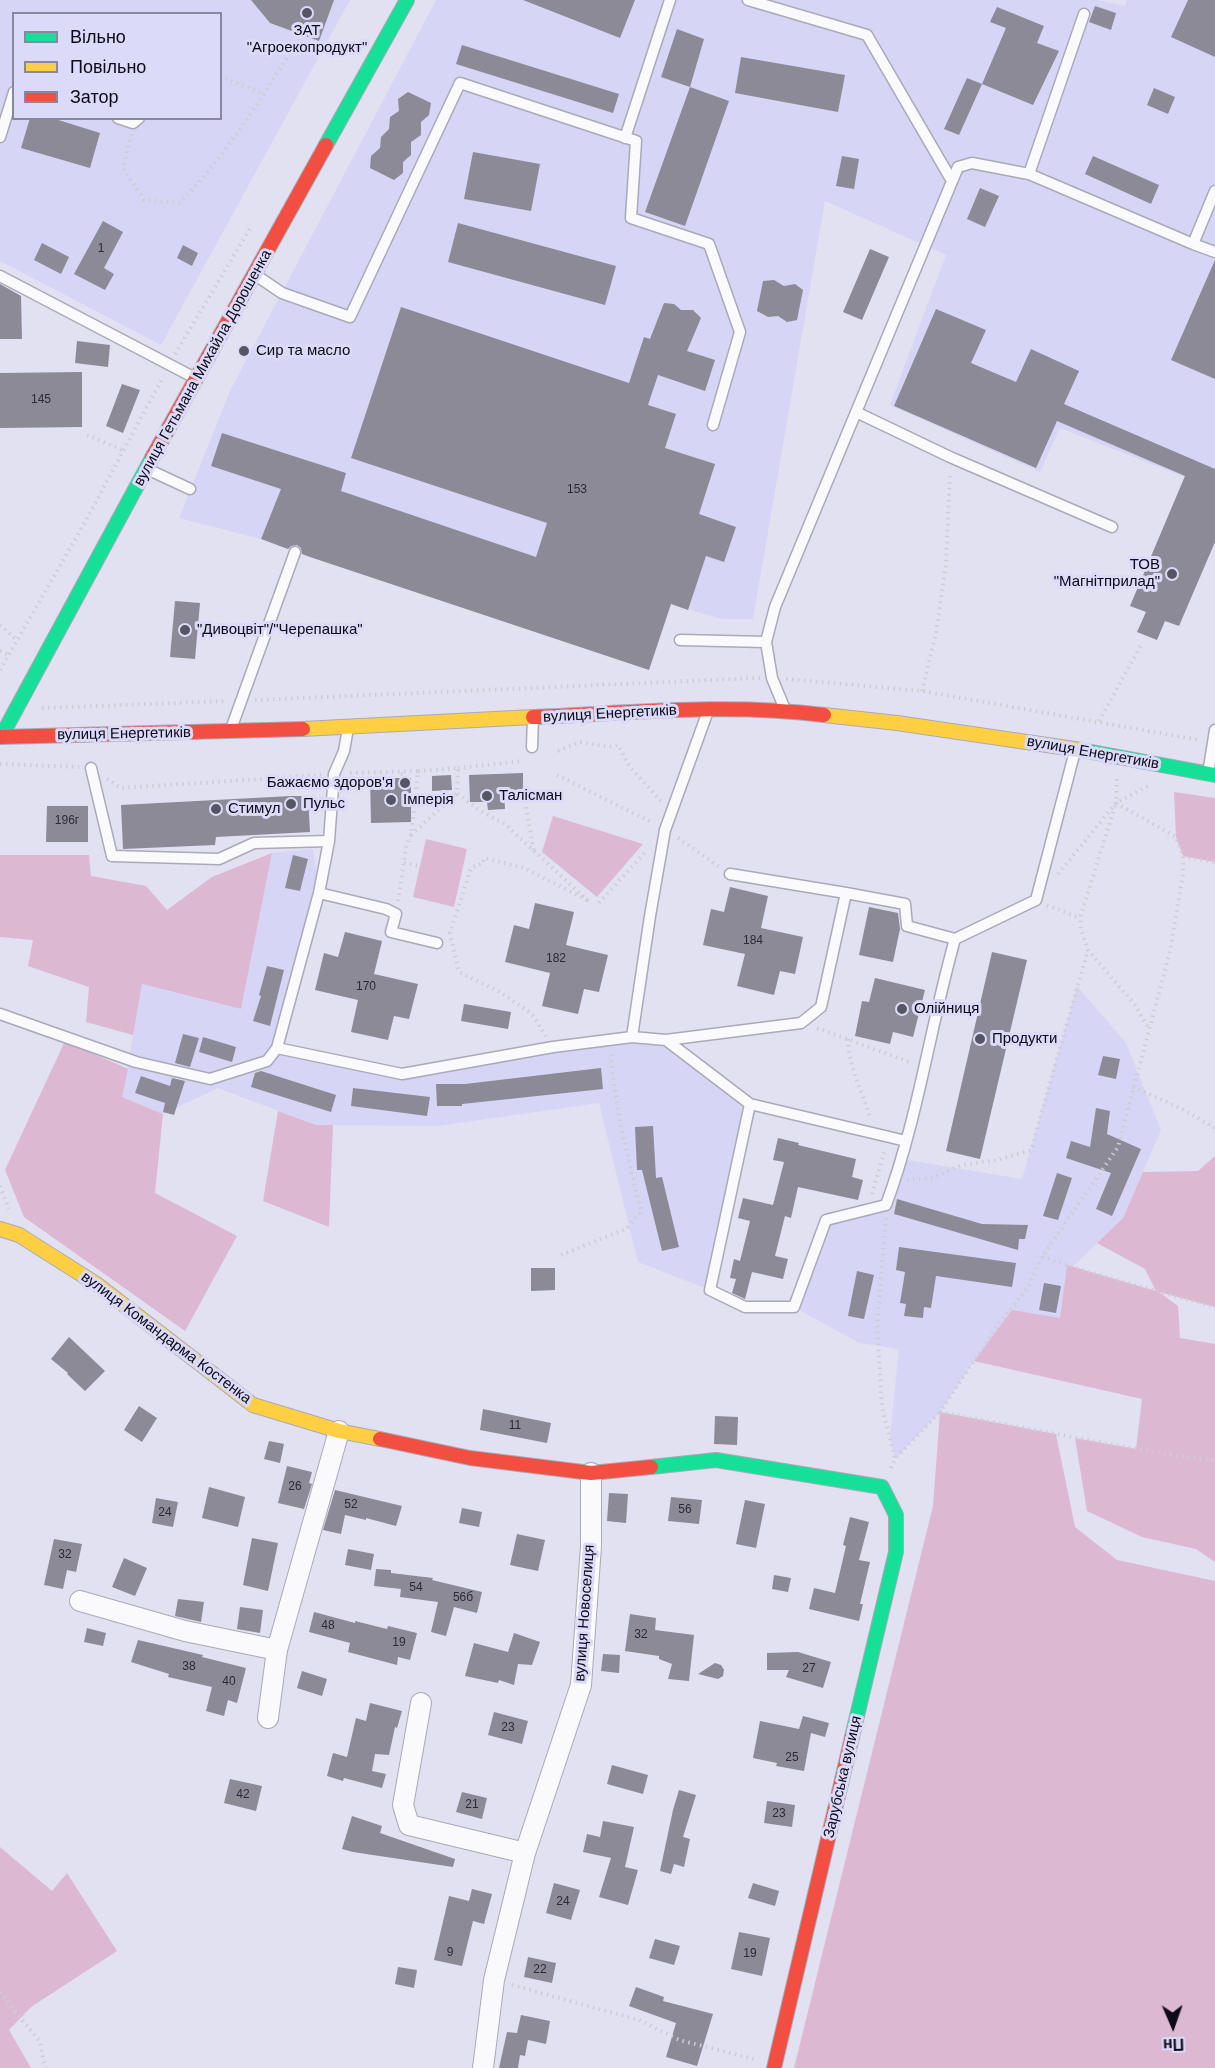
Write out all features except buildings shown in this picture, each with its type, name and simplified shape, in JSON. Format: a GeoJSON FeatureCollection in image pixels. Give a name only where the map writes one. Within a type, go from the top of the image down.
{"type":"FeatureCollection","features":[{"type":"Feature","properties":{"kind":"street","name":"вулиця Гетьмана Михайла Дорошенка"},"geometry":{"type":"LineString","coordinates":[[1,737],[196,378],[407,0]]}},
{"type":"Feature","properties":{"kind":"street","name":"вулиця Енергетиків"},"geometry":{"type":"LineString","coordinates":[[1,737],[230,732],[708,709],[785,710],[897,723],[1076,749],[1212,774]]}},
{"type":"Feature","properties":{"kind":"street","name":"вулиця Командарма Костенка"},"geometry":{"type":"LineString","coordinates":[[0,1229],[19,1235],[98,1286],[253,1405],[339,1431],[470,1458],[591,1473],[716,1460],[882,1486]]}},
{"type":"Feature","properties":{"kind":"street"},"geometry":{"type":"LineString","coordinates":[[268,1718],[277,1650],[339,1431]]}},
{"type":"Feature","properties":{"kind":"street","name":"вулиця Новоселиця"},"geometry":{"type":"LineString","coordinates":[[483,2068],[494,1980],[525,1853],[580,1685],[591,1546],[591,1473]]}},
{"type":"Feature","properties":{"kind":"street","name":"Зарубська вулиця"},"geometry":{"type":"LineString","coordinates":[[774,2066],[896,1552],[896,1515],[882,1486]]}},
{"type":"Feature","properties":{"kind":"street"},"geometry":{"type":"LineString","coordinates":[[80,1601],[185,1631],[277,1650]]}},
{"type":"Feature","properties":{"kind":"street"},"geometry":{"type":"LineString","coordinates":[[421,1703],[403,1805],[409,1825],[525,1853]]}},
{"type":"Feature","properties":{"kind":"lane"},"geometry":{"type":"LineString","coordinates":[[625,138],[670,0]]}},
{"type":"Feature","properties":{"kind":"lane"},"geometry":{"type":"LineString","coordinates":[[748,0],[867,34],[952,181]]}},
{"type":"Feature","properties":{"kind":"lane"},"geometry":{"type":"LineString","coordinates":[[1029,174],[1084,14]]}},
{"type":"Feature","properties":{"kind":"lane"},"geometry":{"type":"LineString","coordinates":[[254,274],[282,293],[350,317],[460,83],[636,141],[631,218],[709,244],[740,332],[713,425]]}},
{"type":"Feature","properties":{"kind":"lane"},"geometry":{"type":"LineString","coordinates":[[0,137],[12,98]]}},
{"type":"Feature","properties":{"kind":"lane"},"geometry":{"type":"LineString","coordinates":[[785,710],[772,678],[766,642],[775,607],[958,166],[972,163],[1029,174],[1215,252]]}},
{"type":"Feature","properties":{"kind":"lane"},"geometry":{"type":"LineString","coordinates":[[1193,244],[1215,191]]}},
{"type":"Feature","properties":{"kind":"lane"},"geometry":{"type":"LineString","coordinates":[[0,276],[196,378]]}},
{"type":"Feature","properties":{"kind":"lane"},"geometry":{"type":"LineString","coordinates":[[856,412],[950,457],[1112,527]]}},
{"type":"Feature","properties":{"kind":"lane"},"geometry":{"type":"LineString","coordinates":[[147,469],[190,489]]}},
{"type":"Feature","properties":{"kind":"lane"},"geometry":{"type":"LineString","coordinates":[[230,732],[295,552]]}},
{"type":"Feature","properties":{"kind":"lane"},"geometry":{"type":"LineString","coordinates":[[680,640],[766,642]]}},
{"type":"Feature","properties":{"kind":"lane"},"geometry":{"type":"LineString","coordinates":[[632,1036],[666,830],[708,709]]}},
{"type":"Feature","properties":{"kind":"lane"},"geometry":{"type":"LineString","coordinates":[[532,747],[533,718]]}},
{"type":"Feature","properties":{"kind":"lane"},"geometry":{"type":"LineString","coordinates":[[0,1014],[136,1062],[210,1079],[267,1061],[277,1048],[319,893],[329,841],[334,774],[344,751],[349,725]]}},
{"type":"Feature","properties":{"kind":"lane"},"geometry":{"type":"LineString","coordinates":[[1212,774],[1215,730]]}},
{"type":"Feature","properties":{"kind":"lane"},"geometry":{"type":"LineString","coordinates":[[730,874],[905,904],[907,926],[955,939],[1036,900],[1076,749]]}},
{"type":"Feature","properties":{"kind":"lane"},"geometry":{"type":"LineString","coordinates":[[91,768],[112,856],[219,859],[254,843],[329,841]]}},
{"type":"Feature","properties":{"kind":"lane"},"geometry":{"type":"LineString","coordinates":[[319,893],[386,909],[396,914],[391,932],[437,943]]}},
{"type":"Feature","properties":{"kind":"lane"},"geometry":{"type":"LineString","coordinates":[[277,1048],[402,1074],[553,1047],[632,1036],[666,1040],[801,1023],[821,1007],[846,893]]}},
{"type":"Feature","properties":{"kind":"lane"},"geometry":{"type":"LineString","coordinates":[[750,1104],[710,1290],[745,1306],[794,1307],[826,1220],[886,1205],[906,1141],[955,939]]}},
{"type":"Feature","properties":{"kind":"lane"},"geometry":{"type":"LineString","coordinates":[[666,1040],[750,1104],[906,1141]]}},
{"type":"Feature","properties":{"kind":"path"},"geometry":{"type":"LineString","coordinates":[[136,121],[123,168],[144,200],[180,203],[202,180],[264,94],[292,50]]}},
{"type":"Feature","properties":{"kind":"path"},"geometry":{"type":"LineString","coordinates":[[222,77],[264,94]]}},
{"type":"Feature","properties":{"kind":"path"},"geometry":{"type":"LineString","coordinates":[[0,670],[124,451],[169,365],[254,222]]}},
{"type":"Feature","properties":{"kind":"path"},"geometry":{"type":"LineString","coordinates":[[87,435],[124,451]]}},
{"type":"Feature","properties":{"kind":"path"},"geometry":{"type":"LineString","coordinates":[[922,691],[936,633],[946,564],[950,457]]}},
{"type":"Feature","properties":{"kind":"path"},"geometry":{"type":"LineString","coordinates":[[0,625],[17,640]]}},
{"type":"Feature","properties":{"kind":"path"},"geometry":{"type":"LineString","coordinates":[[1099,721],[1141,645]]}},
{"type":"Feature","properties":{"kind":"path"},"geometry":{"type":"LineString","coordinates":[[0,651],[9,655]]}},
{"type":"Feature","properties":{"kind":"path"},"geometry":{"type":"LineString","coordinates":[[558,751],[580,742],[609,747],[618,746],[630,768],[663,804],[666,830],[599,903]]}},
{"type":"Feature","properties":{"kind":"path"},"geometry":{"type":"LineString","coordinates":[[1118,756],[1116,803],[1080,918],[1081,930],[1088,950],[1135,1005],[1148,1027]]}},
{"type":"Feature","properties":{"kind":"path"},"geometry":{"type":"LineString","coordinates":[[0,764],[91,768],[121,788],[334,774],[418,771],[523,761]]}},
{"type":"Feature","properties":{"kind":"path"},"geometry":{"type":"LineString","coordinates":[[411,835],[457,794],[458,768]]}},
{"type":"Feature","properties":{"kind":"path"},"geometry":{"type":"LineString","coordinates":[[396,914],[411,835],[418,771]]}},
{"type":"Feature","properties":{"kind":"path"},"geometry":{"type":"LineString","coordinates":[[557,775],[666,830],[730,874]]}},
{"type":"Feature","properties":{"kind":"path"},"geometry":{"type":"LineString","coordinates":[[1080,918],[1036,900],[1116,803],[1153,783]]}},
{"type":"Feature","properties":{"kind":"path"},"geometry":{"type":"LineString","coordinates":[[457,794],[479,810],[505,824],[587,900],[524,868],[484,858],[483,863],[471,868],[450,933],[459,972],[500,992],[532,1014],[553,1047]]}},
{"type":"Feature","properties":{"kind":"path"},"geometry":{"type":"LineString","coordinates":[[882,1486],[895,1459],[940,1412],[996,1328],[1028,1287],[1042,1257],[1118,1147],[1170,951],[1183,874],[1183,856],[1176,837],[1116,803]]}},
{"type":"Feature","properties":{"kind":"path"},"geometry":{"type":"LineString","coordinates":[[526,807],[534,853]]}},
{"type":"Feature","properties":{"kind":"path"},"geometry":{"type":"LineString","coordinates":[[1183,856],[1215,862]]}},
{"type":"Feature","properties":{"kind":"path"},"geometry":{"type":"LineString","coordinates":[[404,863],[420,866]]}},
{"type":"Feature","properties":{"kind":"path"},"geometry":{"type":"LineString","coordinates":[[895,1181],[931,1178],[962,1165],[997,1160],[1031,1150],[1088,950]]}},
{"type":"Feature","properties":{"kind":"path"},"geometry":{"type":"LineString","coordinates":[[801,1023],[924,1067]]}},
{"type":"Feature","properties":{"kind":"path"},"geometry":{"type":"LineString","coordinates":[[561,1254],[626,1229],[641,1212],[621,1127],[611,1065],[614,1039]]}},
{"type":"Feature","properties":{"kind":"path"},"geometry":{"type":"LineString","coordinates":[[1133,1087],[1180,1108],[1215,1128]]}},
{"type":"Feature","properties":{"kind":"path"},"geometry":{"type":"LineString","coordinates":[[886,1205],[877,1325],[882,1407],[895,1459]]}},
{"type":"Feature","properties":{"kind":"path"},"geometry":{"type":"LineString","coordinates":[[1042,1257],[1215,1307]]}},
{"type":"Feature","properties":{"kind":"path"},"geometry":{"type":"LineString","coordinates":[[940,1412],[1136,1449],[1215,1461]]}},
{"type":"Feature","properties":{"kind":"path"},"geometry":{"type":"LineString","coordinates":[[494,1980],[639,2020],[679,2040],[774,2066]]}},
{"type":"Feature","properties":{"kind":"path"},"geometry":{"type":"LineString","coordinates":[[0,1992],[40,2042],[45,2068]]}},
{"type":"Feature","properties":{"kind":"shaded area"},"geometry":{"type":"Polygon","coordinates":[[[0,0],[350,0],[161,345],[0,261],[0,0]]]}},
{"type":"Feature","properties":{"kind":"shaded area"},"geometry":{"type":"Polygon","coordinates":[[[436,0],[1097,0],[1125,6],[1127,0],[1215,0],[1215,489],[1060,428],[1040,472],[890,405],[946,255],[825,201],[753,619],[722,619],[671,604],[649,670],[261,539],[179,518],[230,391],[436,0]]]}},
{"type":"Feature","properties":{"kind":"shaded area"},"geometry":{"type":"Polygon","coordinates":[[[1174,792],[1215,798],[1215,862],[1183,856],[1176,837],[1174,792]]]}},
{"type":"Feature","properties":{"kind":"shaded area"},"geometry":{"type":"Polygon","coordinates":[[[553,816],[643,844],[597,897],[542,852],[553,816]]]}},
{"type":"Feature","properties":{"kind":"shaded area"},"geometry":{"type":"Polygon","coordinates":[[[426,839],[467,849],[454,907],[413,897],[426,839]]]}},
{"type":"Feature","properties":{"kind":"shaded area"},"geometry":{"type":"Polygon","coordinates":[[[313,849],[319,893],[277,1048],[402,1074],[632,1037],[666,1040],[750,1104],[710,1290],[638,1262],[599,1103],[437,1126],[316,1125],[218,1088],[163,1114],[122,1097],[142,984],[241,1009],[272,853],[313,849]]]}},
{"type":"Feature","properties":{"kind":"shaded area"},"geometry":{"type":"Polygon","coordinates":[[[272,853],[241,1009],[142,984],[133,1035],[86,1022],[89,987],[28,966],[33,940],[0,937],[0,855],[89,855],[91,876],[146,886],[167,910],[212,877],[272,853]]]}},
{"type":"Feature","properties":{"kind":"shaded area"},"geometry":{"type":"Polygon","coordinates":[[[1077,986],[1126,1043],[1161,1130],[1123,1218],[1066,1273],[1060,1319],[974,1361],[940,1412],[895,1459],[890,1436],[899,1349],[859,1343],[794,1307],[826,1220],[886,1205],[902,1159],[1022,1179],[1077,986]]]}},
{"type":"Feature","properties":{"kind":"shaded area"},"geometry":{"type":"Polygon","coordinates":[[[65,1041],[128,1069],[122,1097],[163,1114],[155,1193],[237,1236],[185,1331],[24,1217],[5,1170],[65,1041]]]}},
{"type":"Feature","properties":{"kind":"shaded area"},"geometry":{"type":"Polygon","coordinates":[[[278,1111],[316,1125],[333,1125],[329,1227],[263,1201],[278,1111]]]}},
{"type":"Feature","properties":{"kind":"shaded area"},"geometry":{"type":"Polygon","coordinates":[[[1215,1156],[1215,1307],[1159,1292],[1178,1306],[1180,1338],[1215,1344],[1215,1562],[1196,1549],[1142,1537],[1087,1511],[1075,1438],[1136,1449],[1142,1399],[974,1361],[1012,1310],[1060,1318],[1067,1265],[1156,1291],[1145,1269],[1097,1243],[1123,1218],[1143,1172],[1198,1171],[1215,1156]]]}},
{"type":"Feature","properties":{"kind":"shaded area"},"geometry":{"type":"Polygon","coordinates":[[[940,1412],[1056,1434],[1075,1527],[1117,1560],[1215,1581],[1215,2068],[794,2068],[933,1506],[940,1412]]]}},
{"type":"Feature","properties":{"kind":"shaded area"},"geometry":{"type":"Polygon","coordinates":[[[0,1847],[52,1891],[67,1873],[117,1951],[31,2007],[9,2030],[31,2068],[0,2068],[0,1847]]]}},
{"type":"Feature","properties":{"kind":"traffic: fast"},"geometry":{"type":"LineString","coordinates":[[326,145],[407,0]]}},
{"type":"Feature","properties":{"kind":"traffic: fast"},"geometry":{"type":"LineString","coordinates":[[1,737],[152,458]]}},
{"type":"Feature","properties":{"kind":"traffic: fast"},"geometry":{"type":"LineString","coordinates":[[1081,750],[1215,775]]}},
{"type":"Feature","properties":{"kind":"traffic: fast"},"geometry":{"type":"LineString","coordinates":[[651,1467],[716,1460],[882,1487],[896,1515],[896,1552],[852,1737]]}},
{"type":"Feature","properties":{"kind":"traffic: slow"},"geometry":{"type":"LineString","coordinates":[[824,715],[897,723],[1081,750]]}},
{"type":"Feature","properties":{"kind":"traffic: slow"},"geometry":{"type":"LineString","coordinates":[[303,729],[533,717]]}},
{"type":"Feature","properties":{"kind":"traffic: slow"},"geometry":{"type":"LineString","coordinates":[[0,1229],[19,1235],[98,1285],[253,1405],[339,1431],[380,1439]]}},
{"type":"Feature","properties":{"kind":"traffic: jam"},"geometry":{"type":"LineString","coordinates":[[152,458],[326,145]]}},
{"type":"Feature","properties":{"kind":"traffic: jam"},"geometry":{"type":"LineString","coordinates":[[533,717],[715,709],[788,711],[824,715]]}},
{"type":"Feature","properties":{"kind":"traffic: jam"},"geometry":{"type":"LineString","coordinates":[[0,737],[303,729]]}},
{"type":"Feature","properties":{"kind":"traffic: jam"},"geometry":{"type":"LineString","coordinates":[[380,1439],[470,1458],[591,1473],[651,1467]]}},
{"type":"Feature","properties":{"kind":"traffic: jam"},"geometry":{"type":"LineString","coordinates":[[774,2068],[852,1737]]}},
{"type":"Feature","properties":{"kind":"place","name":"ЗАТ \"Агроекопродукт\""},"geometry":{"type":"Point","coordinates":[307,13]}},
{"type":"Feature","properties":{"kind":"place","name":"Сир та масло"},"geometry":{"type":"Point","coordinates":[244,351]}},
{"type":"Feature","properties":{"kind":"place","name":"ТОВ \"Магнітприлад\""},"geometry":{"type":"Point","coordinates":[1172,574]}},
{"type":"Feature","properties":{"kind":"place","name":"\"Дивоцвіт\"/\"Черепашка\""},"geometry":{"type":"Point","coordinates":[185,630]}},
{"type":"Feature","properties":{"kind":"place","name":"Бажаємо здоров'я"},"geometry":{"type":"Point","coordinates":[405,783]}},
{"type":"Feature","properties":{"kind":"place","name":"Талісман"},"geometry":{"type":"Point","coordinates":[487,796]}},
{"type":"Feature","properties":{"kind":"place","name":"Імперія"},"geometry":{"type":"Point","coordinates":[391,800]}},
{"type":"Feature","properties":{"kind":"place","name":"Пульс"},"geometry":{"type":"Point","coordinates":[291,804]}},
{"type":"Feature","properties":{"kind":"place","name":"Стимул"},"geometry":{"type":"Point","coordinates":[216,809]}},
{"type":"Feature","properties":{"kind":"place","name":"Олійниця"},"geometry":{"type":"Point","coordinates":[902,1009]}},
{"type":"Feature","properties":{"kind":"place","name":"Продукти"},"geometry":{"type":"Point","coordinates":[980,1039]}}]}
